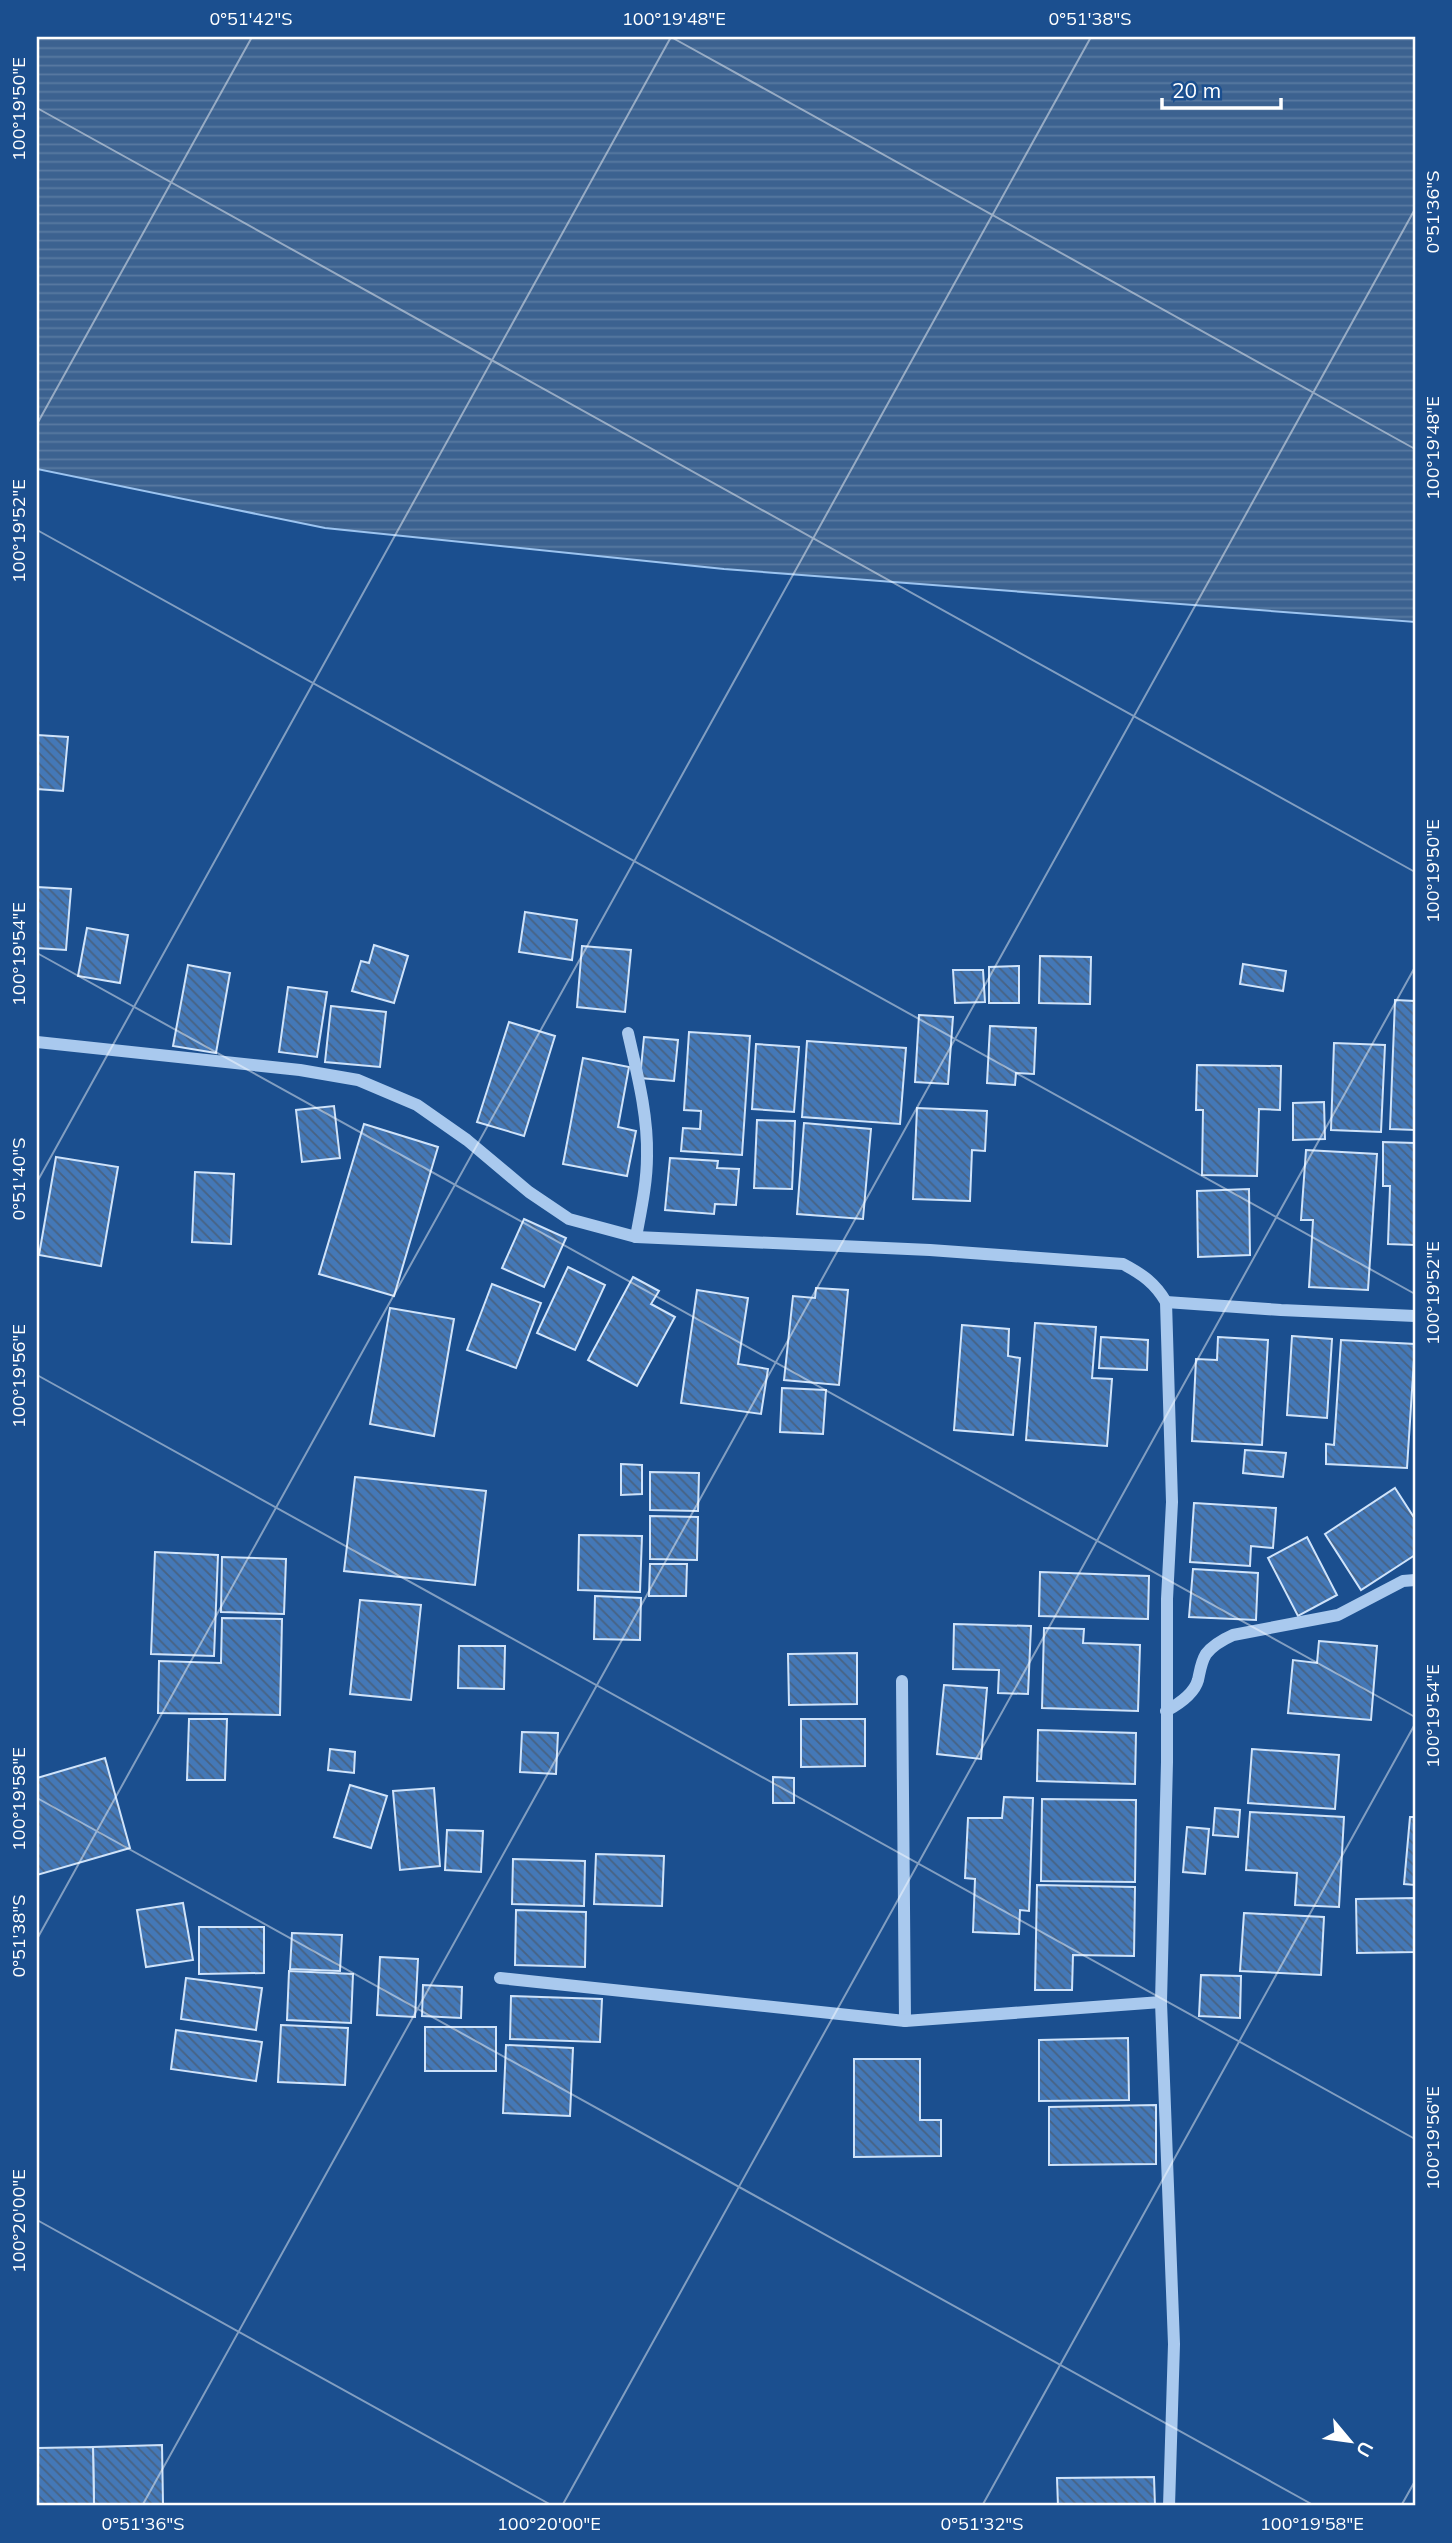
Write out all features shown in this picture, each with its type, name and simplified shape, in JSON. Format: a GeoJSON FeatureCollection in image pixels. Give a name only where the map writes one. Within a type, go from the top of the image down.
{"type":"FeatureCollection","features":[{"type":"Feature","properties":{"kind":"street"},"geometry":{"type":"LineString","coordinates":[[628,1033],[643,1113],[647,1154],[645,1189],[636,1237]]}},
{"type":"Feature","properties":{"kind":"street"},"geometry":{"type":"LineString","coordinates":[[37,1042],[300,1070],[358,1080],[417,1105],[467,1140],[529,1192],[569,1219],[636,1237],[930,1250],[1123,1264],[1157,1286],[1166,1302],[1172,1502],[1167,1599],[1167,1762],[1161,2002],[1174,2344],[1170,2506]]}},
{"type":"Feature","properties":{"kind":"street"},"geometry":{"type":"LineString","coordinates":[[1166,1302],[1415,1316]]}},
{"type":"Feature","properties":{"kind":"street"},"geometry":{"type":"LineString","coordinates":[[1166,1711],[1188,1696],[1197,1684],[1201,1664],[1207,1653],[1233,1634],[1338,1615],[1403,1581],[1415,1580]]}},
{"type":"Feature","properties":{"kind":"street"},"geometry":{"type":"LineString","coordinates":[[902,1681],[905,2021]]}},
{"type":"Feature","properties":{"kind":"street"},"geometry":{"type":"LineString","coordinates":[[500,1978],[905,2021],[1161,2002]]}},
{"type":"Feature","properties":{"kind":"water"},"geometry":{"type":"Polygon","coordinates":[[[37,37],[1415,37],[1415,622],[724,569],[325,528],[37,469],[37,37]]]}},
{"type":"Feature","properties":{"kind":"building"},"geometry":{"type":"Polygon","coordinates":[[[37,735],[68,737],[63,791],[37,789],[37,735]]]}},
{"type":"Feature","properties":{"kind":"building"},"geometry":{"type":"Polygon","coordinates":[[[37,887],[71,889],[66,950],[37,948],[37,887]]]}},
{"type":"Feature","properties":{"kind":"building"},"geometry":{"type":"Polygon","coordinates":[[[525,912],[577,920],[572,960],[519,952],[525,912]]]}},
{"type":"Feature","properties":{"kind":"building"},"geometry":{"type":"Polygon","coordinates":[[[87,928],[128,935],[120,983],[78,976],[87,928]]]}},
{"type":"Feature","properties":{"kind":"building"},"geometry":{"type":"Polygon","coordinates":[[[374,945],[408,956],[394,1003],[352,991],[361,961],[369,963],[374,945]]]}},
{"type":"Feature","properties":{"kind":"building"},"geometry":{"type":"Polygon","coordinates":[[[582,946],[631,950],[625,1012],[577,1007],[582,946]]]}},
{"type":"Feature","properties":{"kind":"building"},"geometry":{"type":"Polygon","coordinates":[[[1040,956],[1091,957],[1090,1004],[1039,1003],[1040,956]]]}},
{"type":"Feature","properties":{"kind":"building"},"geometry":{"type":"Polygon","coordinates":[[[1243,964],[1286,971],[1283,991],[1240,984],[1243,964]]]}},
{"type":"Feature","properties":{"kind":"building"},"geometry":{"type":"Polygon","coordinates":[[[188,965],[230,973],[216,1053],[173,1046],[188,965]]]}},
{"type":"Feature","properties":{"kind":"building"},"geometry":{"type":"Polygon","coordinates":[[[1019,966],[1019,1003],[989,1003],[989,967],[1019,966]]]}},
{"type":"Feature","properties":{"kind":"building"},"geometry":{"type":"Polygon","coordinates":[[[953,970],[983,970],[985,1002],[955,1003],[953,970]]]}},
{"type":"Feature","properties":{"kind":"building"},"geometry":{"type":"Polygon","coordinates":[[[288,987],[327,992],[317,1057],[279,1052],[288,987]]]}},
{"type":"Feature","properties":{"kind":"building"},"geometry":{"type":"Polygon","coordinates":[[[1395,1000],[1415,1001],[1415,1130],[1390,1129],[1395,1000]]]}},
{"type":"Feature","properties":{"kind":"building"},"geometry":{"type":"Polygon","coordinates":[[[331,1006],[386,1012],[380,1067],[325,1062],[331,1006]]]}},
{"type":"Feature","properties":{"kind":"building"},"geometry":{"type":"Polygon","coordinates":[[[919,1015],[953,1017],[948,1084],[915,1082],[919,1015]]]}},
{"type":"Feature","properties":{"kind":"building"},"geometry":{"type":"Polygon","coordinates":[[[509,1022],[555,1036],[524,1136],[477,1122],[509,1022]]]}},
{"type":"Feature","properties":{"kind":"building"},"geometry":{"type":"Polygon","coordinates":[[[990,1026],[1036,1028],[1034,1074],[1016,1073],[1015,1085],[987,1083],[990,1026]]]}},
{"type":"Feature","properties":{"kind":"building"},"geometry":{"type":"Polygon","coordinates":[[[689,1032],[750,1036],[742,1155],[681,1151],[683,1128],[700,1129],[701,1111],[684,1110],[689,1032]]]}},
{"type":"Feature","properties":{"kind":"building"},"geometry":{"type":"Polygon","coordinates":[[[644,1037],[678,1040],[674,1081],[640,1078],[644,1037]]]}},
{"type":"Feature","properties":{"kind":"building"},"geometry":{"type":"Polygon","coordinates":[[[807,1041],[906,1048],[900,1124],[802,1117],[807,1041]]]}},
{"type":"Feature","properties":{"kind":"building"},"geometry":{"type":"Polygon","coordinates":[[[1334,1043],[1385,1045],[1381,1132],[1331,1130],[1334,1043]]]}},
{"type":"Feature","properties":{"kind":"building"},"geometry":{"type":"Polygon","coordinates":[[[756,1044],[799,1047],[794,1112],[752,1109],[756,1044]]]}},
{"type":"Feature","properties":{"kind":"building"},"geometry":{"type":"Polygon","coordinates":[[[583,1058],[629,1067],[618,1127],[636,1131],[627,1176],[563,1164],[583,1058]]]}},
{"type":"Feature","properties":{"kind":"building"},"geometry":{"type":"Polygon","coordinates":[[[1197,1065],[1281,1066],[1280,1110],[1259,1109],[1257,1176],[1202,1175],[1203,1110],[1196,1110],[1197,1065]]]}},
{"type":"Feature","properties":{"kind":"building"},"geometry":{"type":"Polygon","coordinates":[[[1324,1102],[1325,1139],[1293,1140],[1293,1103],[1324,1102]]]}},
{"type":"Feature","properties":{"kind":"building"},"geometry":{"type":"Polygon","coordinates":[[[334,1106],[340,1158],[302,1162],[296,1110],[334,1106]]]}},
{"type":"Feature","properties":{"kind":"building"},"geometry":{"type":"Polygon","coordinates":[[[917,1108],[987,1111],[985,1151],[972,1150],[970,1201],[913,1199],[917,1108]]]}},
{"type":"Feature","properties":{"kind":"building"},"geometry":{"type":"Polygon","coordinates":[[[757,1120],[795,1121],[792,1189],[754,1188],[757,1120]]]}},
{"type":"Feature","properties":{"kind":"building"},"geometry":{"type":"Polygon","coordinates":[[[804,1123],[871,1129],[863,1219],[797,1214],[804,1123]]]}},
{"type":"Feature","properties":{"kind":"building"},"geometry":{"type":"Polygon","coordinates":[[[364,1124],[438,1147],[394,1296],[319,1274],[364,1124]]]}},
{"type":"Feature","properties":{"kind":"building"},"geometry":{"type":"Polygon","coordinates":[[[1383,1142],[1415,1143],[1415,1245],[1388,1244],[1390,1186],[1383,1186],[1383,1142]]]}},
{"type":"Feature","properties":{"kind":"building"},"geometry":{"type":"Polygon","coordinates":[[[1306,1150],[1377,1154],[1368,1290],[1309,1287],[1313,1220],[1301,1220],[1306,1150]]]}},
{"type":"Feature","properties":{"kind":"building"},"geometry":{"type":"Polygon","coordinates":[[[56,1157],[118,1167],[101,1266],[39,1255],[56,1157]]]}},
{"type":"Feature","properties":{"kind":"building"},"geometry":{"type":"Polygon","coordinates":[[[670,1158],[718,1161],[717,1168],[739,1169],[736,1205],[715,1204],[714,1214],[665,1210],[670,1158]]]}},
{"type":"Feature","properties":{"kind":"building"},"geometry":{"type":"Polygon","coordinates":[[[195,1172],[234,1174],[231,1244],[192,1242],[195,1172]]]}},
{"type":"Feature","properties":{"kind":"building"},"geometry":{"type":"Polygon","coordinates":[[[1249,1189],[1250,1255],[1198,1257],[1197,1191],[1249,1189]]]}},
{"type":"Feature","properties":{"kind":"building"},"geometry":{"type":"Polygon","coordinates":[[[524,1219],[566,1238],[544,1287],[502,1268],[524,1219]]]}},
{"type":"Feature","properties":{"kind":"building"},"geometry":{"type":"Polygon","coordinates":[[[568,1267],[605,1285],[575,1350],[537,1333],[568,1267]]]}},
{"type":"Feature","properties":{"kind":"building"},"geometry":{"type":"Polygon","coordinates":[[[633,1277],[659,1291],[651,1304],[675,1317],[637,1386],[588,1360],[633,1277]]]}},
{"type":"Feature","properties":{"kind":"building"},"geometry":{"type":"Polygon","coordinates":[[[492,1284],[541,1303],[516,1368],[467,1350],[492,1284]]]}},
{"type":"Feature","properties":{"kind":"building"},"geometry":{"type":"Polygon","coordinates":[[[816,1288],[848,1290],[839,1385],[784,1380],[793,1296],[815,1298],[816,1288]]]}},
{"type":"Feature","properties":{"kind":"building"},"geometry":{"type":"Polygon","coordinates":[[[697,1290],[748,1298],[738,1364],[768,1369],[761,1414],[681,1403],[697,1290]]]}},
{"type":"Feature","properties":{"kind":"building"},"geometry":{"type":"Polygon","coordinates":[[[390,1308],[454,1319],[434,1436],[370,1424],[390,1308]]]}},
{"type":"Feature","properties":{"kind":"building"},"geometry":{"type":"Polygon","coordinates":[[[1035,1323],[1096,1327],[1092,1378],[1112,1379],[1107,1446],[1026,1440],[1035,1323]]]}},
{"type":"Feature","properties":{"kind":"building"},"geometry":{"type":"Polygon","coordinates":[[[962,1325],[1009,1329],[1008,1356],[1020,1358],[1013,1435],[954,1430],[962,1325]]]}},
{"type":"Feature","properties":{"kind":"building"},"geometry":{"type":"Polygon","coordinates":[[[1292,1336],[1332,1339],[1327,1418],[1287,1415],[1292,1336]]]}},
{"type":"Feature","properties":{"kind":"building"},"geometry":{"type":"Polygon","coordinates":[[[1101,1337],[1148,1340],[1147,1370],[1099,1368],[1101,1337]]]}},
{"type":"Feature","properties":{"kind":"building"},"geometry":{"type":"Polygon","coordinates":[[[1218,1337],[1268,1340],[1262,1445],[1192,1441],[1196,1359],[1217,1360],[1218,1337]]]}},
{"type":"Feature","properties":{"kind":"building"},"geometry":{"type":"Polygon","coordinates":[[[1341,1340],[1415,1344],[1407,1468],[1326,1464],[1326,1444],[1334,1445],[1341,1340]]]}},
{"type":"Feature","properties":{"kind":"building"},"geometry":{"type":"Polygon","coordinates":[[[782,1388],[826,1390],[823,1434],[780,1432],[782,1388]]]}},
{"type":"Feature","properties":{"kind":"building"},"geometry":{"type":"Polygon","coordinates":[[[1245,1450],[1286,1453],[1283,1477],[1243,1473],[1245,1450]]]}},
{"type":"Feature","properties":{"kind":"building"},"geometry":{"type":"Polygon","coordinates":[[[621,1464],[642,1465],[642,1494],[621,1495],[621,1464]]]}},
{"type":"Feature","properties":{"kind":"building"},"geometry":{"type":"Polygon","coordinates":[[[650,1472],[699,1473],[698,1511],[650,1510],[650,1472]]]}},
{"type":"Feature","properties":{"kind":"building"},"geometry":{"type":"Polygon","coordinates":[[[355,1477],[486,1491],[475,1585],[344,1571],[355,1477]]]}},
{"type":"Feature","properties":{"kind":"building"},"geometry":{"type":"Polygon","coordinates":[[[1395,1488],[1415,1519],[1415,1555],[1361,1590],[1325,1534],[1395,1488]]]}},
{"type":"Feature","properties":{"kind":"building"},"geometry":{"type":"Polygon","coordinates":[[[1194,1503],[1276,1508],[1273,1548],[1251,1546],[1250,1566],[1190,1562],[1194,1503]]]}},
{"type":"Feature","properties":{"kind":"building"},"geometry":{"type":"Polygon","coordinates":[[[650,1516],[698,1517],[697,1560],[650,1559],[650,1516]]]}},
{"type":"Feature","properties":{"kind":"building"},"geometry":{"type":"Polygon","coordinates":[[[579,1535],[642,1536],[640,1592],[578,1590],[579,1535]]]}},
{"type":"Feature","properties":{"kind":"building"},"geometry":{"type":"Polygon","coordinates":[[[1307,1537],[1337,1595],[1298,1616],[1268,1558],[1307,1537]]]}},
{"type":"Feature","properties":{"kind":"building"},"geometry":{"type":"Polygon","coordinates":[[[155,1552],[218,1555],[214,1656],[151,1654],[155,1552]]]}},
{"type":"Feature","properties":{"kind":"building"},"geometry":{"type":"Polygon","coordinates":[[[222,1557],[286,1559],[284,1614],[221,1612],[222,1557]]]}},
{"type":"Feature","properties":{"kind":"building"},"geometry":{"type":"Polygon","coordinates":[[[650,1564],[687,1564],[686,1596],[649,1596],[650,1564]]]}},
{"type":"Feature","properties":{"kind":"building"},"geometry":{"type":"Polygon","coordinates":[[[1193,1569],[1258,1573],[1256,1620],[1189,1617],[1193,1569]]]}},
{"type":"Feature","properties":{"kind":"building"},"geometry":{"type":"Polygon","coordinates":[[[1040,1572],[1149,1576],[1148,1619],[1039,1616],[1040,1572]]]}},
{"type":"Feature","properties":{"kind":"building"},"geometry":{"type":"Polygon","coordinates":[[[595,1596],[641,1598],[640,1640],[594,1639],[595,1596]]]}},
{"type":"Feature","properties":{"kind":"building"},"geometry":{"type":"Polygon","coordinates":[[[360,1600],[421,1605],[411,1700],[350,1694],[360,1600]]]}},
{"type":"Feature","properties":{"kind":"building"},"geometry":{"type":"Polygon","coordinates":[[[222,1618],[282,1619],[280,1715],[158,1713],[159,1661],[221,1663],[222,1618]]]}},
{"type":"Feature","properties":{"kind":"building"},"geometry":{"type":"Polygon","coordinates":[[[954,1624],[1031,1626],[1028,1694],[998,1693],[999,1670],[953,1669],[954,1624]]]}},
{"type":"Feature","properties":{"kind":"building"},"geometry":{"type":"Polygon","coordinates":[[[1044,1628],[1084,1629],[1083,1643],[1140,1645],[1138,1711],[1042,1708],[1044,1628]]]}},
{"type":"Feature","properties":{"kind":"building"},"geometry":{"type":"Polygon","coordinates":[[[1319,1641],[1377,1646],[1371,1720],[1288,1713],[1293,1660],[1317,1663],[1319,1641]]]}},
{"type":"Feature","properties":{"kind":"building"},"geometry":{"type":"Polygon","coordinates":[[[459,1646],[505,1646],[504,1689],[458,1688],[459,1646]]]}},
{"type":"Feature","properties":{"kind":"building"},"geometry":{"type":"Polygon","coordinates":[[[857,1653],[857,1704],[789,1705],[788,1654],[857,1653]]]}},
{"type":"Feature","properties":{"kind":"building"},"geometry":{"type":"Polygon","coordinates":[[[944,1685],[987,1688],[981,1759],[937,1754],[944,1685]]]}},
{"type":"Feature","properties":{"kind":"building"},"geometry":{"type":"Polygon","coordinates":[[[189,1719],[227,1719],[225,1780],[187,1780],[189,1719]]]}},
{"type":"Feature","properties":{"kind":"building"},"geometry":{"type":"Polygon","coordinates":[[[801,1719],[865,1719],[865,1766],[801,1767],[801,1719]]]}},
{"type":"Feature","properties":{"kind":"building"},"geometry":{"type":"Polygon","coordinates":[[[1038,1730],[1136,1733],[1135,1784],[1037,1781],[1038,1730]]]}},
{"type":"Feature","properties":{"kind":"building"},"geometry":{"type":"Polygon","coordinates":[[[522,1732],[558,1733],[556,1774],[520,1772],[522,1732]]]}},
{"type":"Feature","properties":{"kind":"building"},"geometry":{"type":"Polygon","coordinates":[[[330,1749],[355,1752],[354,1773],[328,1770],[330,1749]]]}},
{"type":"Feature","properties":{"kind":"building"},"geometry":{"type":"Polygon","coordinates":[[[1252,1749],[1339,1755],[1335,1809],[1248,1803],[1252,1749]]]}},
{"type":"Feature","properties":{"kind":"building"},"geometry":{"type":"Polygon","coordinates":[[[105,1758],[130,1848],[37,1875],[37,1778],[105,1758]]]}},
{"type":"Feature","properties":{"kind":"building"},"geometry":{"type":"Polygon","coordinates":[[[773,1777],[794,1778],[794,1803],[773,1803],[773,1777]]]}},
{"type":"Feature","properties":{"kind":"building"},"geometry":{"type":"Polygon","coordinates":[[[350,1785],[387,1796],[371,1848],[334,1837],[350,1785]]]}},
{"type":"Feature","properties":{"kind":"building"},"geometry":{"type":"Polygon","coordinates":[[[434,1788],[440,1866],[400,1870],[393,1791],[434,1788]]]}},
{"type":"Feature","properties":{"kind":"building"},"geometry":{"type":"Polygon","coordinates":[[[1004,1797],[1033,1798],[1029,1911],[1020,1910],[1019,1934],[973,1932],[975,1879],[965,1878],[968,1818],[1002,1818],[1004,1797]]]}},
{"type":"Feature","properties":{"kind":"building"},"geometry":{"type":"Polygon","coordinates":[[[1042,1799],[1136,1800],[1135,1882],[1041,1881],[1042,1799]]]}},
{"type":"Feature","properties":{"kind":"building"},"geometry":{"type":"Polygon","coordinates":[[[1215,1808],[1240,1810],[1238,1837],[1213,1835],[1215,1808]]]}},
{"type":"Feature","properties":{"kind":"building"},"geometry":{"type":"Polygon","coordinates":[[[1250,1812],[1344,1817],[1339,1907],[1295,1905],[1297,1873],[1246,1870],[1250,1812]]]}},
{"type":"Feature","properties":{"kind":"building"},"geometry":{"type":"Polygon","coordinates":[[[1410,1817],[1415,1817],[1415,1885],[1404,1884],[1410,1817]]]}},
{"type":"Feature","properties":{"kind":"building"},"geometry":{"type":"Polygon","coordinates":[[[1187,1827],[1209,1829],[1205,1874],[1183,1872],[1187,1827]]]}},
{"type":"Feature","properties":{"kind":"building"},"geometry":{"type":"Polygon","coordinates":[[[447,1830],[483,1831],[481,1872],[445,1870],[447,1830]]]}},
{"type":"Feature","properties":{"kind":"building"},"geometry":{"type":"Polygon","coordinates":[[[596,1854],[664,1856],[662,1906],[594,1904],[596,1854]]]}},
{"type":"Feature","properties":{"kind":"building"},"geometry":{"type":"Polygon","coordinates":[[[513,1859],[585,1861],[584,1906],[512,1904],[513,1859]]]}},
{"type":"Feature","properties":{"kind":"building"},"geometry":{"type":"Polygon","coordinates":[[[1037,1885],[1135,1887],[1134,1956],[1073,1955],[1072,1990],[1035,1990],[1037,1885]]]}},
{"type":"Feature","properties":{"kind":"building"},"geometry":{"type":"Polygon","coordinates":[[[1415,1898],[1415,1952],[1357,1953],[1356,1899],[1415,1898]]]}},
{"type":"Feature","properties":{"kind":"building"},"geometry":{"type":"Polygon","coordinates":[[[183,1903],[193,1960],[146,1967],[137,1910],[183,1903]]]}},
{"type":"Feature","properties":{"kind":"building"},"geometry":{"type":"Polygon","coordinates":[[[516,1910],[586,1912],[585,1967],[515,1965],[516,1910]]]}},
{"type":"Feature","properties":{"kind":"building"},"geometry":{"type":"Polygon","coordinates":[[[1244,1913],[1324,1917],[1321,1975],[1240,1971],[1244,1913]]]}},
{"type":"Feature","properties":{"kind":"building"},"geometry":{"type":"Polygon","coordinates":[[[199,1927],[264,1927],[264,1973],[199,1974],[199,1927]]]}},
{"type":"Feature","properties":{"kind":"building"},"geometry":{"type":"Polygon","coordinates":[[[292,1933],[342,1935],[340,1971],[290,1969],[292,1933]]]}},
{"type":"Feature","properties":{"kind":"building"},"geometry":{"type":"Polygon","coordinates":[[[380,1957],[418,1959],[415,2017],[377,2015],[380,1957]]]}},
{"type":"Feature","properties":{"kind":"building"},"geometry":{"type":"Polygon","coordinates":[[[289,1971],[353,1974],[351,2023],[287,2020],[289,1971]]]}},
{"type":"Feature","properties":{"kind":"building"},"geometry":{"type":"Polygon","coordinates":[[[1201,1975],[1241,1976],[1240,2018],[1199,2016],[1201,1975]]]}},
{"type":"Feature","properties":{"kind":"building"},"geometry":{"type":"Polygon","coordinates":[[[186,1978],[262,1988],[256,2030],[181,2019],[186,1978]]]}},
{"type":"Feature","properties":{"kind":"building"},"geometry":{"type":"Polygon","coordinates":[[[423,1985],[462,1987],[461,2018],[422,2016],[423,1985]]]}},
{"type":"Feature","properties":{"kind":"building"},"geometry":{"type":"Polygon","coordinates":[[[511,1996],[602,1999],[600,2042],[510,2039],[511,1996]]]}},
{"type":"Feature","properties":{"kind":"building"},"geometry":{"type":"Polygon","coordinates":[[[281,2025],[348,2028],[345,2085],[278,2082],[281,2025]]]}},
{"type":"Feature","properties":{"kind":"building"},"geometry":{"type":"Polygon","coordinates":[[[425,2027],[496,2027],[496,2071],[425,2071],[425,2027]]]}},
{"type":"Feature","properties":{"kind":"building"},"geometry":{"type":"Polygon","coordinates":[[[176,2030],[262,2042],[256,2081],[171,2069],[176,2030]]]}},
{"type":"Feature","properties":{"kind":"building"},"geometry":{"type":"Polygon","coordinates":[[[1128,2038],[1129,2100],[1039,2101],[1039,2040],[1128,2038]]]}},
{"type":"Feature","properties":{"kind":"building"},"geometry":{"type":"Polygon","coordinates":[[[506,2045],[573,2048],[570,2116],[503,2113],[506,2045]]]}},
{"type":"Feature","properties":{"kind":"building"},"geometry":{"type":"Polygon","coordinates":[[[854,2059],[920,2059],[920,2120],[941,2120],[941,2156],[854,2157],[854,2059]]]}},
{"type":"Feature","properties":{"kind":"building"},"geometry":{"type":"Polygon","coordinates":[[[1156,2105],[1156,2164],[1049,2165],[1049,2107],[1156,2105]]]}},
{"type":"Feature","properties":{"kind":"building"},"geometry":{"type":"Polygon","coordinates":[[[162,2445],[163,2504],[94,2506],[93,2447],[162,2445]]]}},
{"type":"Feature","properties":{"kind":"building"},"geometry":{"type":"Polygon","coordinates":[[[93,2447],[94,2506],[37,2506],[37,2448],[93,2447]]]}},
{"type":"Feature","properties":{"kind":"building"},"geometry":{"type":"Polygon","coordinates":[[[1154,2477],[1155,2506],[1058,2506],[1057,2478],[1154,2477]]]}}]}
